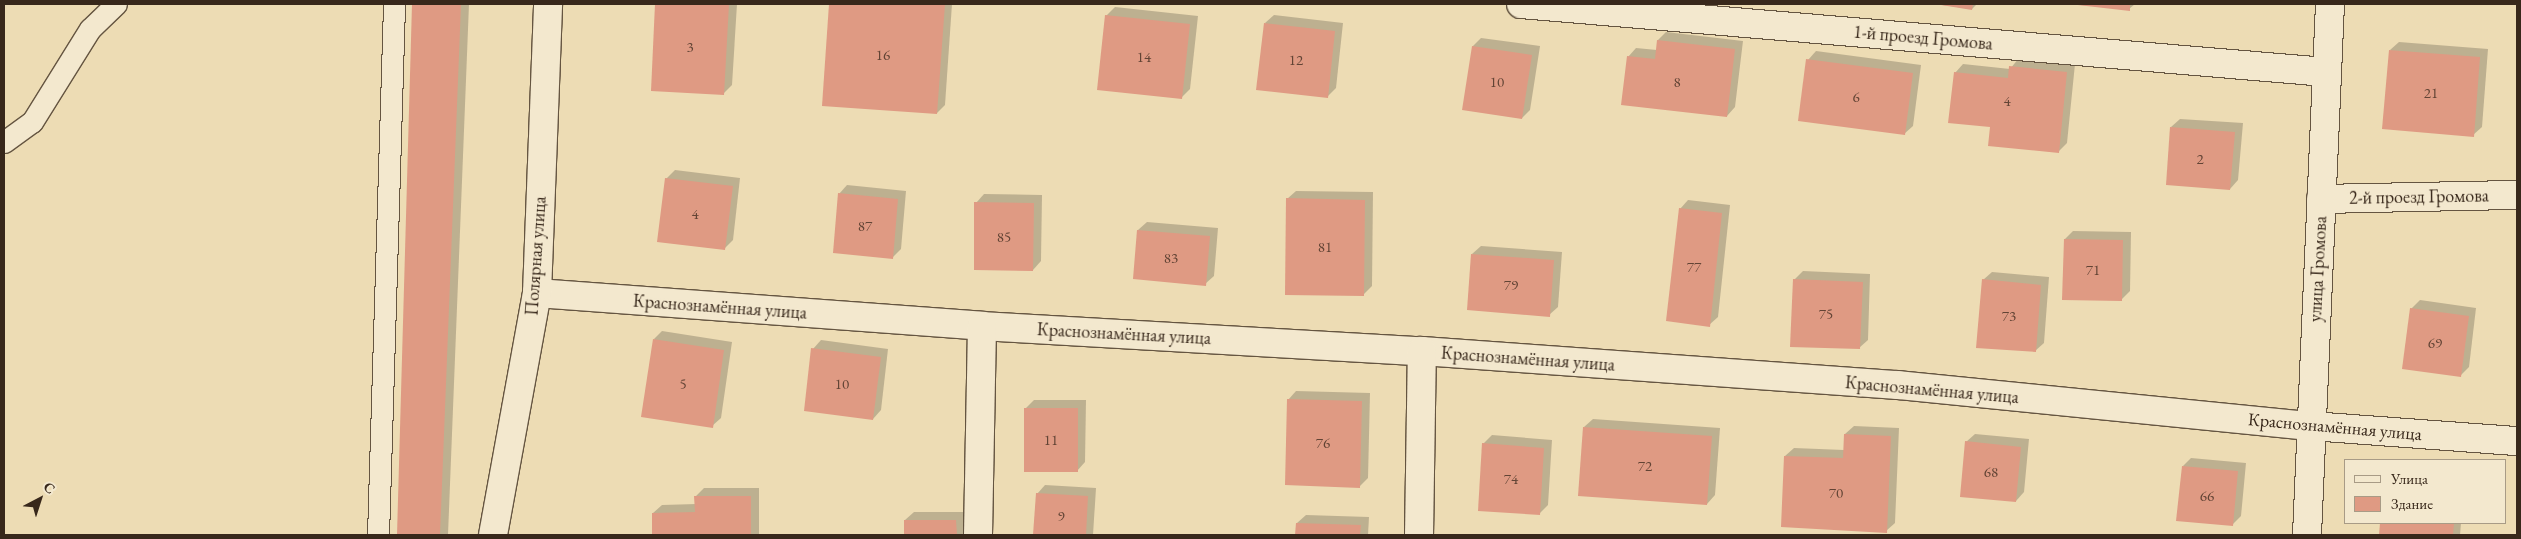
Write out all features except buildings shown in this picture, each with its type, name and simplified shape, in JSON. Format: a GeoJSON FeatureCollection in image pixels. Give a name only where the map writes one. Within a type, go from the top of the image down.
{"type":"FeatureCollection","features":[{"type":"Feature","properties":{"kind":"street","name":"Полярная улица"},"geometry":{"type":"LineString","coordinates":[[493,535],[538,294],[548,4]]}},
{"type":"Feature","properties":{"kind":"street","name":"1-й проезд Громова"},"geometry":{"type":"LineString","coordinates":[[1521,4],[2326,72]]}},
{"type":"Feature","properties":{"kind":"street","name":"улица Громова"},"geometry":{"type":"LineString","coordinates":[[2307,535],[2330,4]]}},
{"type":"Feature","properties":{"kind":"street","name":"2-й проезд Громова"},"geometry":{"type":"LineString","coordinates":[[2321,198],[2517,195]]}},
{"type":"Feature","properties":{"kind":"street","name":"Краснознамённая улица"},"geometry":{"type":"LineString","coordinates":[[538,294],[982,326],[1422,351],[1898,385],[2311,426],[2517,441]]}},
{"type":"Feature","properties":{"kind":"street"},"geometry":{"type":"LineString","coordinates":[[978,535],[982,326]]}},
{"type":"Feature","properties":{"kind":"street"},"geometry":{"type":"LineString","coordinates":[[1419,535],[1422,351]]}},
{"type":"Feature","properties":{"kind":"lane"},"geometry":{"type":"LineString","coordinates":[[4,142],[32,122],[90,28],[116,4]]}},
{"type":"Feature","properties":{"kind":"lane"},"geometry":{"type":"LineString","coordinates":[[378,535],[394,4]]}}]}
